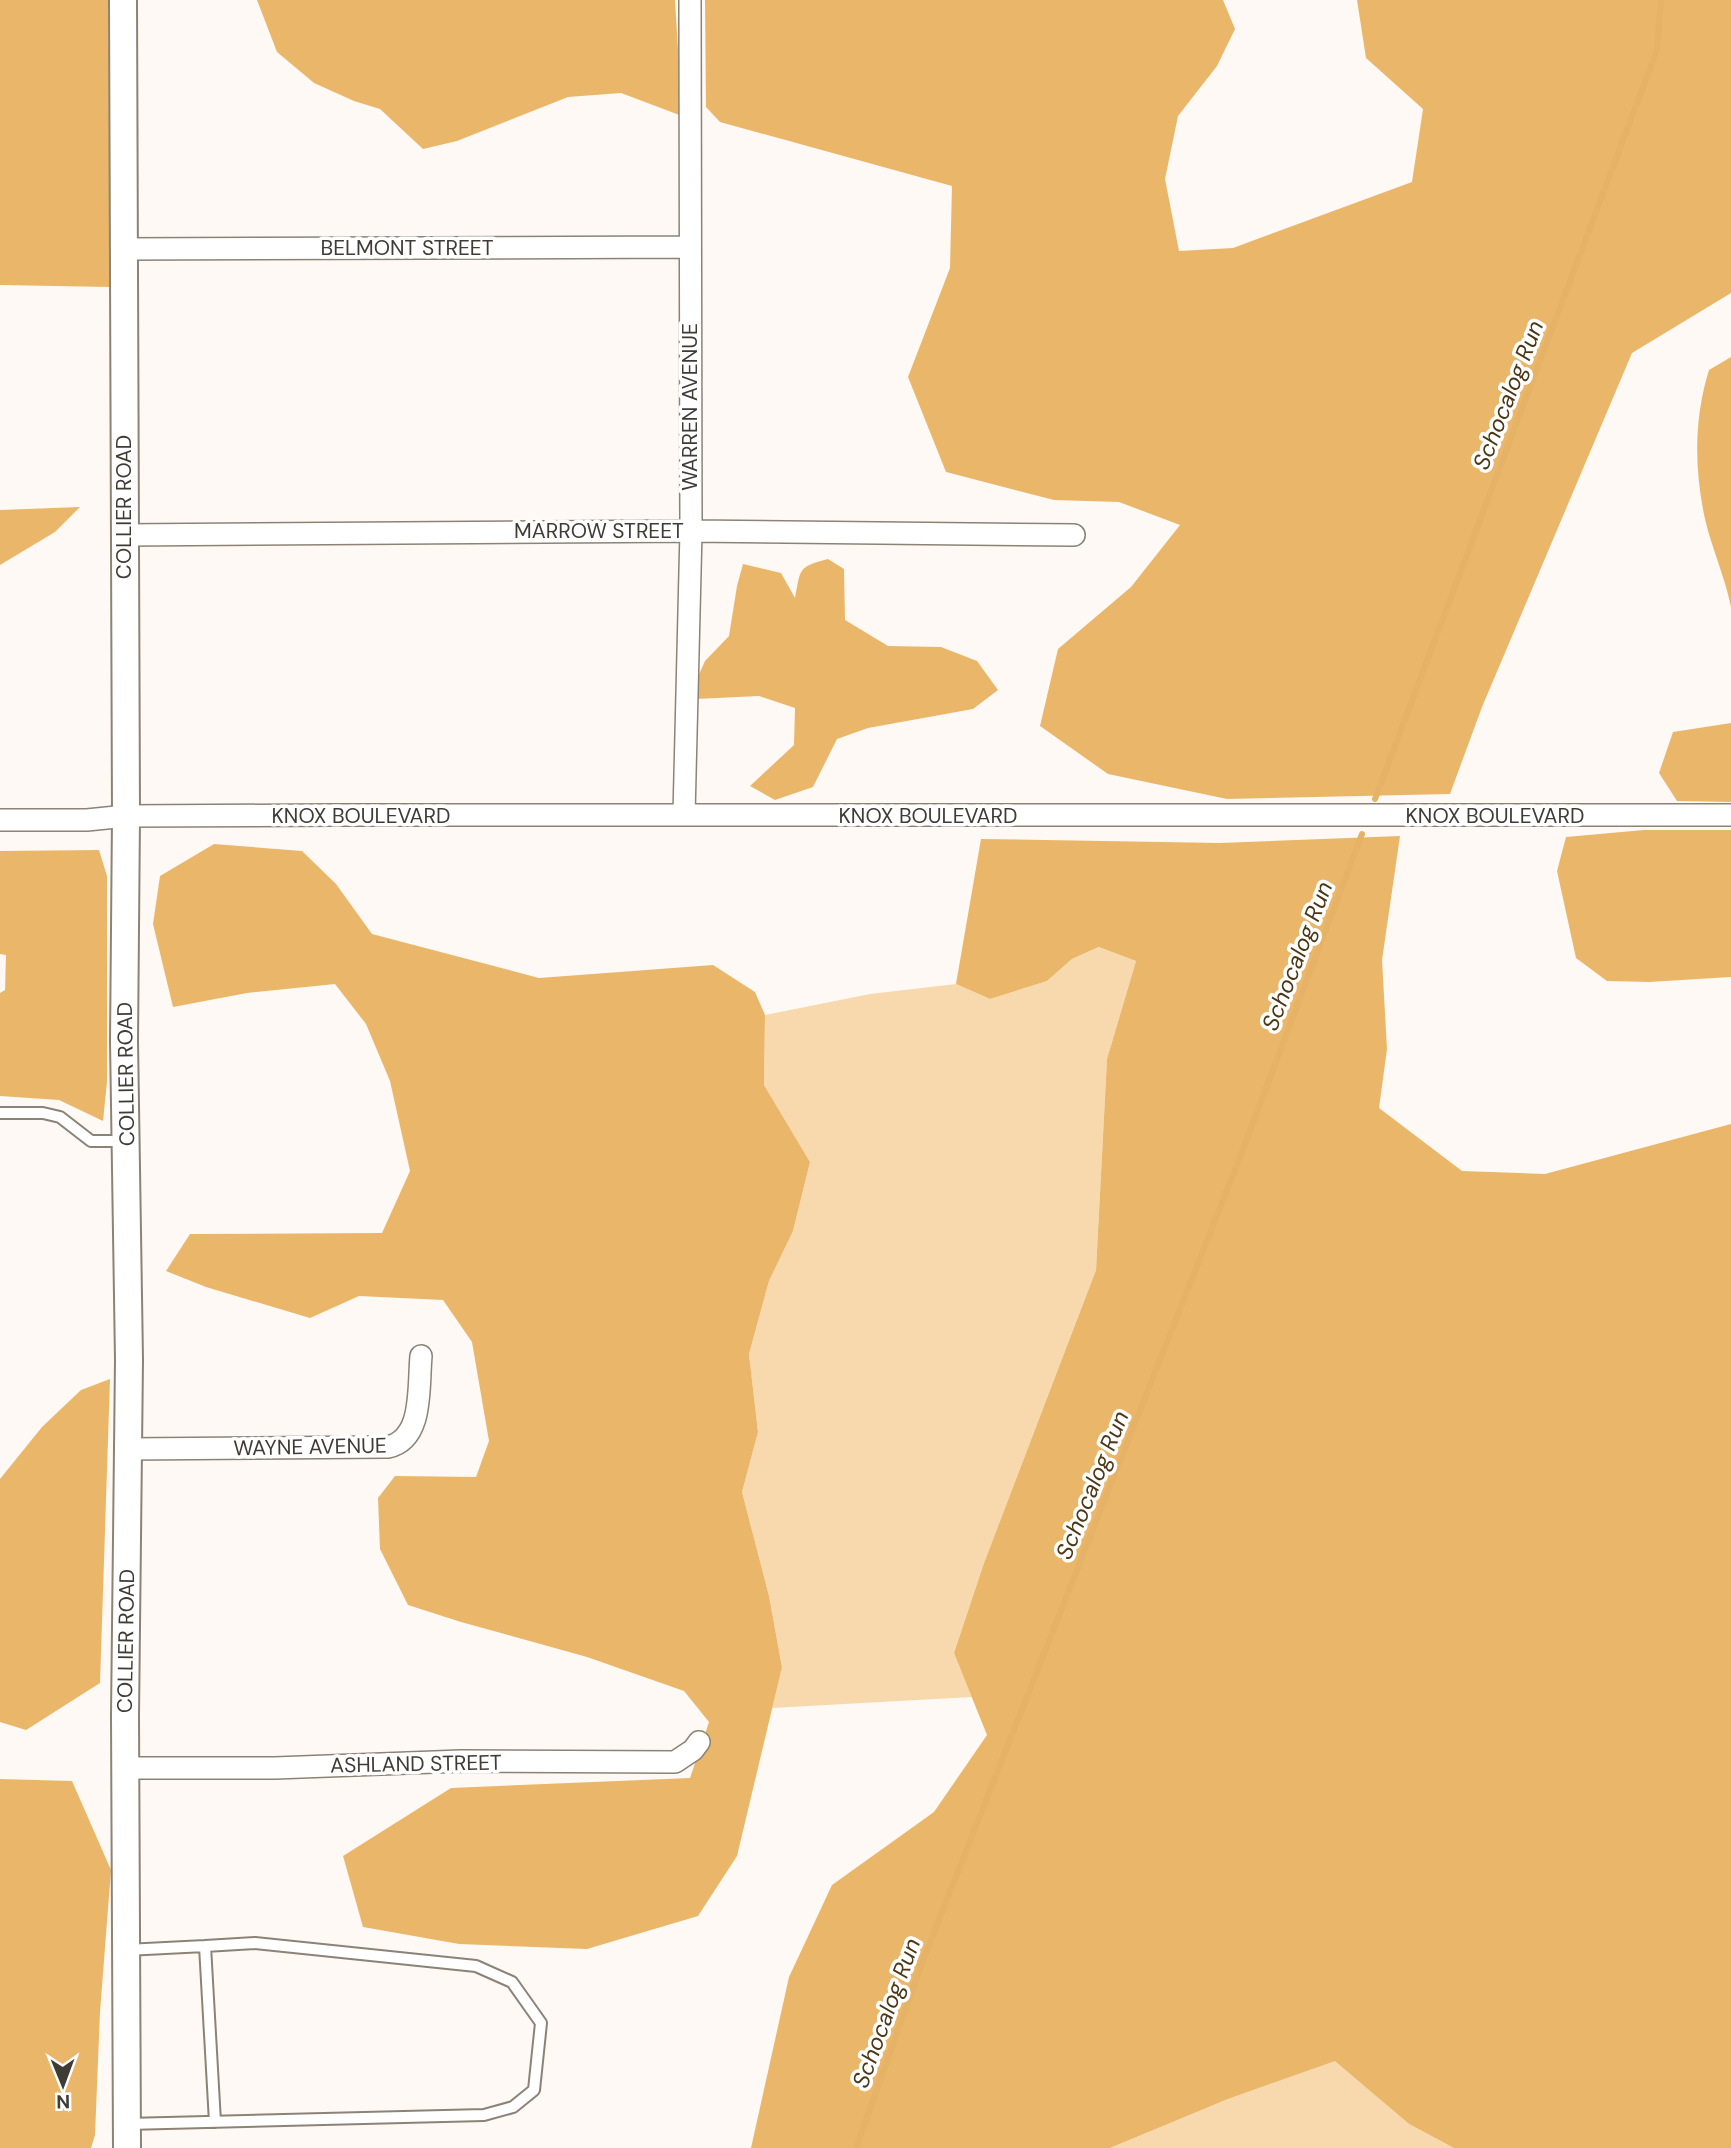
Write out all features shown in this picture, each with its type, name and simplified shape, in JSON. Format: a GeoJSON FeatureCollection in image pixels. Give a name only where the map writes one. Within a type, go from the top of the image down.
{"type":"FeatureCollection","features":[{"type":"Feature","properties":{"kind":"street","name":"COLLIER ROAD"},"geometry":{"type":"LineString","coordinates":[[123,0],[126,816],[124,1041],[128,1449],[127,2136]]}},
{"type":"Feature","properties":{"kind":"street","name":"WARREN AVENUE"},"geometry":{"type":"LineString","coordinates":[[684,815],[691,531],[690,0]]}},
{"type":"Feature","properties":{"kind":"street","name":"BELMONT STREET"},"geometry":{"type":"LineString","coordinates":[[123,249],[690,247]]}},
{"type":"Feature","properties":{"kind":"street","name":"MARROW STREET"},"geometry":{"type":"LineString","coordinates":[[124,535],[691,531],[1074,535]]}},
{"type":"Feature","properties":{"kind":"street","name":"KNOX BOULEVARD"},"geometry":{"type":"LineString","coordinates":[[0,820],[87,820],[126,816],[1731,815]]}},
{"type":"Feature","properties":{"kind":"street","name":"WAYNE AVENUE"},"geometry":{"type":"LineString","coordinates":[[128,1449],[388,1447],[399,1444],[410,1434],[415,1416],[421,1356]]}},
{"type":"Feature","properties":{"kind":"street","name":"ASHLAND STREET"},"geometry":{"type":"LineString","coordinates":[[126,1768],[275,1768],[461,1761],[675,1762],[693,1750],[699,1742]]}},
{"type":"Feature","properties":{"kind":"lane"},"geometry":{"type":"LineString","coordinates":[[0,1113],[43,1113],[60,1117],[91,1141],[127,1141]]}},
{"type":"Feature","properties":{"kind":"lane"},"geometry":{"type":"LineString","coordinates":[[126,1950],[255,1942],[476,1966],[512,1982],[541,2024],[534,2090],[513,2107],[484,2115],[215,2122],[127,2136]]}},
{"type":"Feature","properties":{"kind":"lane"},"geometry":{"type":"LineString","coordinates":[[205,1946],[215,2122]]}},
{"type":"Feature","properties":{"kind":"shaded area"},"geometry":{"type":"Polygon","coordinates":[[[0,0],[110,0],[110,287],[0,285],[0,0]]]}},
{"type":"Feature","properties":{"kind":"shaded area"},"geometry":{"type":"Polygon","coordinates":[[[257,0],[675,0],[682,116],[621,93],[568,97],[457,141],[423,149],[380,109],[314,83],[277,52],[257,0]]]}},
{"type":"Feature","properties":{"kind":"shaded area"},"geometry":{"type":"Polygon","coordinates":[[[705,0],[1223,0],[1235,29],[1217,66],[1178,116],[1165,179],[1179,251],[1233,248],[1412,182],[1423,109],[1366,58],[1357,0],[1731,0],[1731,293],[1632,353],[1482,707],[1450,794],[1227,799],[1108,774],[1040,726],[1058,649],[1131,587],[1180,525],[1119,502],[1054,500],[946,472],[908,377],[950,268],[952,186],[720,122],[706,107],[705,0]]]}},
{"type":"Feature","properties":{"kind":"shaded area"},"geometry":{"type":"Polygon","coordinates":[[[1731,357],[1731,607],[1701,500],[1697,444],[1700,406],[1709,370],[1731,357]]]}},
{"type":"Feature","properties":{"kind":"shaded area"},"geometry":{"type":"Polygon","coordinates":[[[80,507],[55,532],[0,565],[0,510],[80,507]]]}},
{"type":"Feature","properties":{"kind":"shaded area"},"geometry":{"type":"Polygon","coordinates":[[[828,559],[844,569],[845,620],[888,646],[941,647],[977,661],[998,690],[973,709],[868,728],[837,739],[813,787],[775,800],[750,786],[794,745],[795,708],[759,696],[696,699],[697,679],[705,661],[729,636],[743,564],[781,573],[795,598],[802,571],[811,564],[828,559]]]}},
{"type":"Feature","properties":{"kind":"shaded area"},"geometry":{"type":"Polygon","coordinates":[[[1731,723],[1731,802],[1677,801],[1659,773],[1673,732],[1731,723]]]}},
{"type":"Feature","properties":{"kind":"shaded area"},"geometry":{"type":"Polygon","coordinates":[[[1644,830],[1731,830],[1731,977],[1649,982],[1607,981],[1576,958],[1557,871],[1566,837],[1644,830]]]}},
{"type":"Feature","properties":{"kind":"shaded area"},"geometry":{"type":"Polygon","coordinates":[[[1400,836],[1382,960],[1387,1049],[1379,1108],[1462,1171],[1545,1174],[1731,1124],[1731,2148],[1454,2148],[1409,2124],[1335,2061],[1228,2099],[1110,2148],[751,2148],[789,1977],[832,1885],[934,1812],[987,1735],[954,1653],[984,1563],[1096,1270],[1107,1059],[1136,961],[1099,947],[1072,959],[1047,981],[990,999],[956,984],[981,839],[1220,843],[1400,836]]]}},
{"type":"Feature","properties":{"kind":"shaded area"},"geometry":{"type":"Polygon","coordinates":[[[214,844],[302,851],[336,884],[372,934],[539,978],[713,965],[755,992],[765,1015],[764,1085],[810,1162],[793,1231],[769,1281],[749,1354],[758,1432],[742,1492],[769,1596],[782,1667],[737,1856],[698,1916],[587,1949],[459,1944],[363,1927],[343,1856],[451,1788],[690,1778],[709,1722],[684,1691],[587,1657],[408,1605],[380,1549],[378,1498],[395,1476],[476,1477],[489,1441],[472,1342],[443,1300],[359,1296],[310,1318],[206,1287],[166,1271],[190,1234],[382,1233],[410,1171],[390,1081],[366,1024],[335,984],[247,993],[173,1007],[153,924],[160,876],[214,844]]]}},
{"type":"Feature","properties":{"kind":"shaded area"},"geometry":{"type":"Polygon","coordinates":[[[99,850],[107,876],[107,1082],[103,1121],[59,1100],[0,1096],[0,993],[5,990],[6,955],[0,954],[0,851],[99,850]]]}},
{"type":"Feature","properties":{"kind":"shaded area"},"geometry":{"type":"Polygon","coordinates":[[[1100,947],[1136,961],[1107,1059],[1096,1270],[984,1563],[954,1653],[972,1697],[772,1708],[782,1666],[769,1596],[742,1492],[758,1432],[749,1354],[769,1281],[793,1231],[810,1162],[764,1085],[765,1015],[870,994],[956,984],[990,999],[1047,981],[1072,959],[1100,947]]]}},
{"type":"Feature","properties":{"kind":"shaded area"},"geometry":{"type":"Polygon","coordinates":[[[110,1379],[100,1683],[26,1730],[0,1722],[0,1479],[42,1427],[81,1390],[110,1379]]]}},
{"type":"Feature","properties":{"kind":"shaded area"},"geometry":{"type":"Polygon","coordinates":[[[0,1779],[72,1781],[111,1870],[100,2012],[95,2135],[91,2148],[0,2148],[0,1779]]]}},
{"type":"Feature","properties":{"kind":"shaded area"},"geometry":{"type":"Polygon","coordinates":[[[1335,2060],[1409,2124],[1454,2148],[1110,2148],[1228,2099],[1335,2060]]]}},
{"type":"Feature","properties":{"kind":"waterway","name":"Schocalog Run"},"geometry":{"type":"LineString","coordinates":[[1375,799],[1657,50],[1661,0]]}},
{"type":"Feature","properties":{"kind":"waterway","name":"Schocalog Run"},"geometry":{"type":"LineString","coordinates":[[856,2148],[925,1955],[1242,1152],[1362,834]]}}]}
